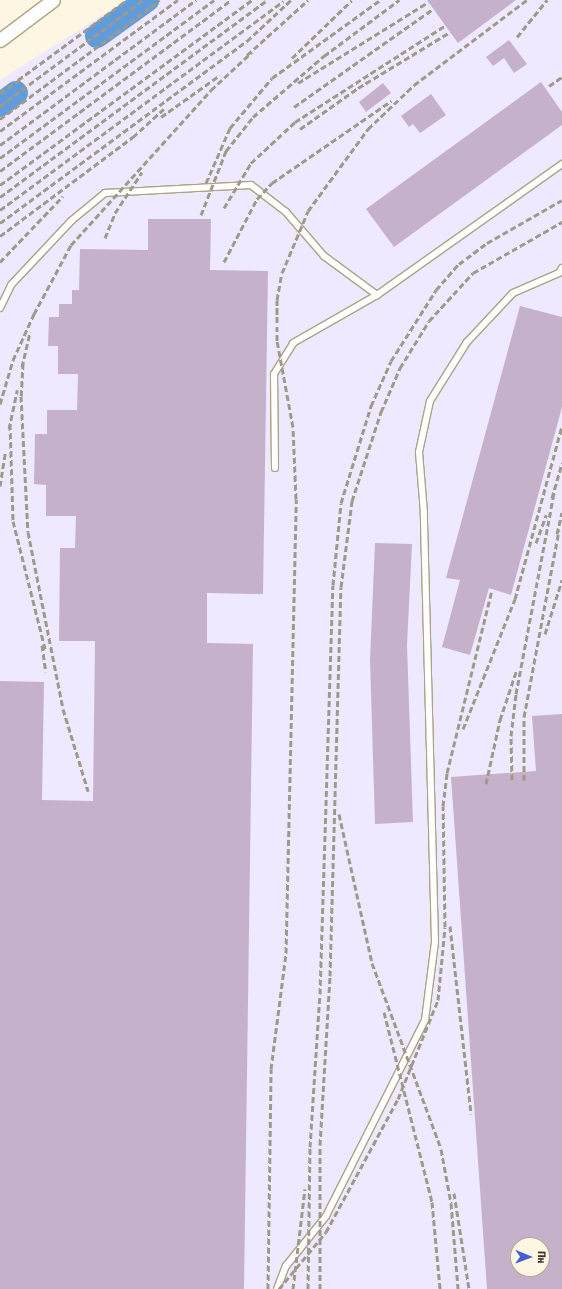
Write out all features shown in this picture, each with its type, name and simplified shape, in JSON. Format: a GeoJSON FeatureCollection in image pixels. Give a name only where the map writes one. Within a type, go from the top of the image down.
{"type":"FeatureCollection","features":[{"type":"Feature","properties":{"kind":"street"},"geometry":{"type":"LineString","coordinates":[[0,40],[53,0]]}},
{"type":"Feature","properties":{"kind":"lane"},"geometry":{"type":"LineString","coordinates":[[275,468],[274,374],[293,343],[377,295],[562,164]]}},
{"type":"Feature","properties":{"kind":"lane"},"geometry":{"type":"LineString","coordinates":[[0,308],[11,285],[71,221],[105,193],[251,185],[286,212],[324,256],[377,295]]}},
{"type":"Feature","properties":{"kind":"lane"},"geometry":{"type":"LineString","coordinates":[[278,1289],[286,1266],[326,1216],[425,1020],[435,942],[424,513],[419,452],[430,401],[467,342],[513,293],[559,273],[562,268]]}},
{"type":"Feature","properties":{"kind":"shaded area"},"geometry":{"type":"Polygon","coordinates":[[[126,0],[562,0],[562,1289],[0,1289],[0,80],[126,0]]]}},
{"type":"Feature","properties":{"kind":"building"},"geometry":{"type":"Polygon","coordinates":[[[427,0],[516,0],[458,43],[427,0]]]}},
{"type":"Feature","properties":{"kind":"building"},"geometry":{"type":"Polygon","coordinates":[[[509,40],[527,64],[514,73],[504,58],[493,66],[486,57],[509,40]]]}},
{"type":"Feature","properties":{"kind":"building"},"geometry":{"type":"Polygon","coordinates":[[[541,82],[562,112],[562,125],[394,247],[366,209],[541,82]]]}},
{"type":"Feature","properties":{"kind":"building"},"geometry":{"type":"Polygon","coordinates":[[[383,83],[391,93],[366,112],[359,102],[383,83]]]}},
{"type":"Feature","properties":{"kind":"building"},"geometry":{"type":"Polygon","coordinates":[[[431,94],[446,115],[420,133],[413,124],[409,127],[401,116],[431,94]]]}},
{"type":"Feature","properties":{"kind":"building"},"geometry":{"type":"Polygon","coordinates":[[[148,219],[211,219],[210,270],[268,271],[263,594],[207,593],[207,643],[253,644],[244,1289],[0,1289],[0,681],[44,682],[42,800],[93,801],[95,641],[59,641],[60,548],[75,548],[76,516],[46,516],[46,485],[34,484],[35,434],[47,434],[47,410],[77,410],[78,374],[58,374],[58,346],[48,346],[49,317],[59,317],[59,304],[72,304],[72,290],[79,290],[80,249],[148,250],[148,219]]]}},
{"type":"Feature","properties":{"kind":"building"},"geometry":{"type":"Polygon","coordinates":[[[520,306],[562,317],[562,407],[511,595],[489,588],[470,655],[442,647],[460,580],[446,578],[520,306]]]}},
{"type":"Feature","properties":{"kind":"building"},"geometry":{"type":"Polygon","coordinates":[[[375,543],[412,544],[407,645],[413,822],[375,824],[370,660],[375,543]]]}},
{"type":"Feature","properties":{"kind":"building"},"geometry":{"type":"Polygon","coordinates":[[[562,714],[562,1289],[487,1289],[451,777],[536,771],[532,716],[562,714]]]}},
{"type":"Feature","properties":{"kind":"waterway"},"geometry":{"type":"LineString","coordinates":[[97,36],[147,0]]}},
{"type":"Feature","properties":{"kind":"waterway"},"geometry":{"type":"LineString","coordinates":[[0,105],[16,93]]}},
{"type":"Feature","properties":{"kind":"railway"},"geometry":{"type":"LineString","coordinates":[[18,80],[127,0]]}},
{"type":"Feature","properties":{"kind":"railway"},"geometry":{"type":"LineString","coordinates":[[0,106],[143,0]]}},
{"type":"Feature","properties":{"kind":"railway"},"geometry":{"type":"LineString","coordinates":[[0,119],[160,0]]}},
{"type":"Feature","properties":{"kind":"railway"},"geometry":{"type":"LineString","coordinates":[[0,131],[178,0]]}},
{"type":"Feature","properties":{"kind":"railway"},"geometry":{"type":"LineString","coordinates":[[0,145],[196,0]]}},
{"type":"Feature","properties":{"kind":"railway"},"geometry":{"type":"LineString","coordinates":[[0,158],[214,0]]}},
{"type":"Feature","properties":{"kind":"railway"},"geometry":{"type":"LineString","coordinates":[[0,171],[231,0]]}},
{"type":"Feature","properties":{"kind":"railway"},"geometry":{"type":"LineString","coordinates":[[0,185],[252,0]]}},
{"type":"Feature","properties":{"kind":"railway"},"geometry":{"type":"LineString","coordinates":[[0,197],[267,0]]}},
{"type":"Feature","properties":{"kind":"railway"},"geometry":{"type":"LineString","coordinates":[[0,223],[247,41],[291,0]]}},
{"type":"Feature","properties":{"kind":"railway"},"geometry":{"type":"LineString","coordinates":[[247,55],[308,0]]}},
{"type":"Feature","properties":{"kind":"railway"},"geometry":{"type":"LineString","coordinates":[[292,58],[352,0]]}},
{"type":"Feature","properties":{"kind":"railway"},"geometry":{"type":"LineString","coordinates":[[206,183],[230,128],[272,78],[380,0]]}},
{"type":"Feature","properties":{"kind":"railway"},"geometry":{"type":"LineString","coordinates":[[201,215],[226,151],[253,117],[324,56],[399,0]]}},
{"type":"Feature","properties":{"kind":"railway"},"geometry":{"type":"LineString","coordinates":[[268,1289],[271,1069],[286,953],[296,499],[293,427],[277,341],[277,300],[282,273],[308,211],[368,129],[414,85],[527,0]]}},
{"type":"Feature","properties":{"kind":"railway"},"geometry":{"type":"LineString","coordinates":[[517,37],[547,0]]}},
{"type":"Feature","properties":{"kind":"railway"},"geometry":{"type":"LineString","coordinates":[[0,210],[283,1]]}},
{"type":"Feature","properties":{"kind":"railway"},"geometry":{"type":"LineString","coordinates":[[298,83],[428,2]]}},
{"type":"Feature","properties":{"kind":"railway"},"geometry":{"type":"LineString","coordinates":[[294,107],[433,9]]}},
{"type":"Feature","properties":{"kind":"railway"},"geometry":{"type":"LineString","coordinates":[[224,208],[251,163],[295,122],[446,25]]}},
{"type":"Feature","properties":{"kind":"railway"},"geometry":{"type":"LineString","coordinates":[[300,129],[358,88],[450,32]]}},
{"type":"Feature","properties":{"kind":"railway"},"geometry":{"type":"LineString","coordinates":[[0,404],[13,360],[34,314],[71,245],[211,90],[252,52]]}},
{"type":"Feature","properties":{"kind":"railway"},"geometry":{"type":"LineString","coordinates":[[161,117],[220,75]]}},
{"type":"Feature","properties":{"kind":"railway"},"geometry":{"type":"LineString","coordinates":[[549,86],[562,77]]}},
{"type":"Feature","properties":{"kind":"railway"},"geometry":{"type":"LineString","coordinates":[[0,93],[22,78]]}},
{"type":"Feature","properties":{"kind":"railway"},"geometry":{"type":"LineString","coordinates":[[224,262],[257,199],[272,183],[391,101]]}},
{"type":"Feature","properties":{"kind":"railway"},"geometry":{"type":"LineString","coordinates":[[0,236],[133,137],[166,107]]}},
{"type":"Feature","properties":{"kind":"railway"},"geometry":{"type":"LineString","coordinates":[[105,238],[115,213],[142,172]]}},
{"type":"Feature","properties":{"kind":"railway"},"geometry":{"type":"LineString","coordinates":[[0,262],[63,196]]}},
{"type":"Feature","properties":{"kind":"railway"},"geometry":{"type":"LineString","coordinates":[[308,1289],[310,1147],[320,994],[333,585],[341,503],[371,406],[391,361],[436,290],[459,264],[487,243],[562,200]]}},
{"type":"Feature","properties":{"kind":"railway"},"geometry":{"type":"LineString","coordinates":[[320,1289],[320,1145],[330,976],[341,587],[352,501],[381,412],[400,368],[429,321],[473,273],[562,222]]}},
{"type":"Feature","properties":{"kind":"railway"},"geometry":{"type":"LineString","coordinates":[[22,367],[30,332]]}},
{"type":"Feature","properties":{"kind":"railway"},"geometry":{"type":"LineString","coordinates":[[23,363],[21,396],[28,532],[63,709],[88,791]]}},
{"type":"Feature","properties":{"kind":"railway"},"geometry":{"type":"LineString","coordinates":[[9,429],[17,390]]}},
{"type":"Feature","properties":{"kind":"railway"},"geometry":{"type":"LineString","coordinates":[[10,424],[13,521],[46,652]]}},
{"type":"Feature","properties":{"kind":"railway"},"geometry":{"type":"LineString","coordinates":[[463,729],[515,599],[562,426]]}},
{"type":"Feature","properties":{"kind":"railway"},"geometry":{"type":"LineString","coordinates":[[0,486],[5,453]]}},
{"type":"Feature","properties":{"kind":"railway"},"geometry":{"type":"LineString","coordinates":[[552,498],[562,462]]}},
{"type":"Feature","properties":{"kind":"railway"},"geometry":{"type":"LineString","coordinates":[[512,780],[511,736],[516,694],[554,493]]}},
{"type":"Feature","properties":{"kind":"railway"},"geometry":{"type":"LineString","coordinates":[[557,534],[562,513]]}},
{"type":"Feature","properties":{"kind":"railway"},"geometry":{"type":"LineString","coordinates":[[536,543],[546,515]]}},
{"type":"Feature","properties":{"kind":"railway"},"geometry":{"type":"LineString","coordinates":[[524,780],[524,717],[559,530]]}},
{"type":"Feature","properties":{"kind":"railway"},"geometry":{"type":"LineString","coordinates":[[545,634],[562,580]]}},
{"type":"Feature","properties":{"kind":"railway"},"geometry":{"type":"LineString","coordinates":[[279,1289],[326,1232],[398,1099],[438,1000],[445,927],[443,806],[447,773],[492,590]]}},
{"type":"Feature","properties":{"kind":"railway"},"geometry":{"type":"LineString","coordinates":[[42,645],[46,672]]}},
{"type":"Feature","properties":{"kind":"railway"},"geometry":{"type":"LineString","coordinates":[[486,784],[500,720],[516,672]]}},
{"type":"Feature","properties":{"kind":"railway"},"geometry":{"type":"LineString","coordinates":[[339,814],[372,963],[441,1149],[451,1203],[458,1289]]}},
{"type":"Feature","properties":{"kind":"railway"},"geometry":{"type":"LineString","coordinates":[[450,926],[471,1114]]}},
{"type":"Feature","properties":{"kind":"railway"},"geometry":{"type":"LineString","coordinates":[[384,1012],[432,1202],[440,1289]]}},
{"type":"Feature","properties":{"kind":"railway"},"geometry":{"type":"LineString","coordinates":[[293,1289],[305,1189]]}},
{"type":"Feature","properties":{"kind":"railway"},"geometry":{"type":"LineString","coordinates":[[454,1193],[469,1289]]}}]}
